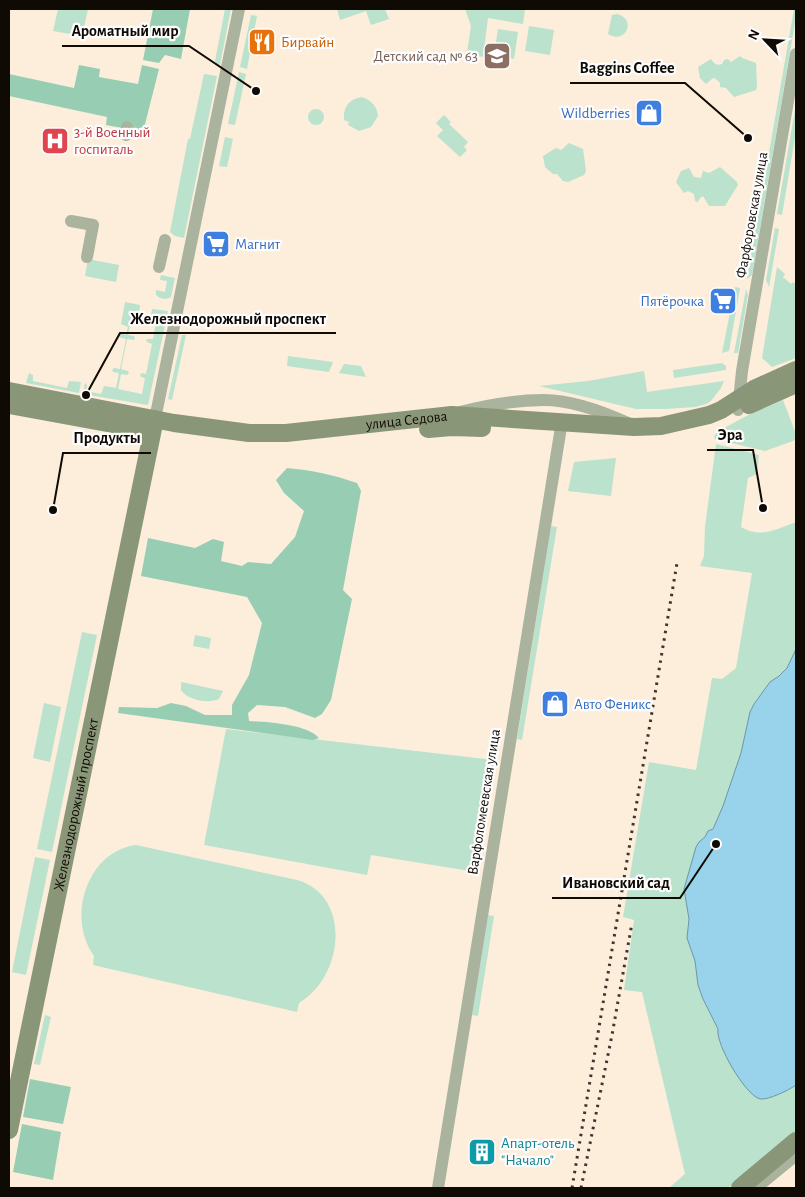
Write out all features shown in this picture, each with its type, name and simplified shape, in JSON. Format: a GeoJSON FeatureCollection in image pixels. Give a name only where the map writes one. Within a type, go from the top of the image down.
{"type":"FeatureCollection","features":[{"type":"Feature","properties":{"kind":"main road","name":"улица Седова"},"geometry":{"type":"LineString","coordinates":[[9,404],[154,425],[239,432],[286,433],[452,414],[561,427],[631,438],[662,437],[682,434],[710,425],[739,404],[754,389],[796,370]]}},
{"type":"Feature","properties":{"kind":"main road","name":"улица Седова"},"geometry":{"type":"LineString","coordinates":[[9,391],[154,425],[209,441],[248,445],[285,445],[452,427],[661,426],[701,418],[739,404],[760,399],[796,384]]}},
{"type":"Feature","properties":{"kind":"main road","name":"Железнодорожный проспект"},"geometry":{"type":"LineString","coordinates":[[9,1130],[154,425]]}},
{"type":"Feature","properties":{"kind":"main road"},"geometry":{"type":"LineString","coordinates":[[740,1188],[796,1141]]}},
{"type":"Feature","properties":{"kind":"street","name":"Железнодорожный проспект"},"geometry":{"type":"LineString","coordinates":[[154,425],[239,9]]}},
{"type":"Feature","properties":{"kind":"street","name":"Фарфоровская улица"},"geometry":{"type":"LineString","coordinates":[[739,404],[742,368],[796,54]]}},
{"type":"Feature","properties":{"kind":"street"},"geometry":{"type":"LineString","coordinates":[[71,221],[93,226],[87,257]]}},
{"type":"Feature","properties":{"kind":"street"},"geometry":{"type":"LineString","coordinates":[[159,267],[165,240]]}},
{"type":"Feature","properties":{"kind":"street"},"geometry":{"type":"LineString","coordinates":[[452,414],[482,406],[546,400],[608,414],[634,426]]}},
{"type":"Feature","properties":{"kind":"street","name":"Варфоломеевская улица"},"geometry":{"type":"LineString","coordinates":[[438,1188],[561,427]]}},
{"type":"Feature","properties":{"kind":"street"},"geometry":{"type":"LineString","coordinates":[[756,1188],[796,1155]]}},
{"type":"Feature","properties":{"kind":"green space"},"geometry":{"type":"Polygon","coordinates":[[[58,9],[88,9],[82,36],[53,31],[58,9]]]}},
{"type":"Feature","properties":{"kind":"green space"},"geometry":{"type":"Polygon","coordinates":[[[153,9],[190,9],[181,59],[165,55],[159,63],[143,60],[153,9]]]}},
{"type":"Feature","properties":{"kind":"green space"},"geometry":{"type":"Polygon","coordinates":[[[225,9],[231,9],[220,65],[215,61],[225,9]]]}},
{"type":"Feature","properties":{"kind":"green space"},"geometry":{"type":"Polygon","coordinates":[[[337,9],[385,9],[389,19],[371,25],[366,11],[340,20],[337,9]]]}},
{"type":"Feature","properties":{"kind":"green space"},"geometry":{"type":"Polygon","coordinates":[[[465,9],[525,9],[523,24],[488,18],[483,57],[467,53],[471,26],[465,9]]]}},
{"type":"Feature","properties":{"kind":"green space"},"geometry":{"type":"Polygon","coordinates":[[[794,9],[796,9],[796,17],[752,275],[747,279],[794,9]]]}},
{"type":"Feature","properties":{"kind":"green space"},"geometry":{"type":"Polygon","coordinates":[[[617,14],[627,21],[628,25],[624,34],[614,37],[608,34],[612,15],[617,14]]]}},
{"type":"Feature","properties":{"kind":"green space"},"geometry":{"type":"Polygon","coordinates":[[[251,15],[257,16],[247,69],[240,67],[251,15]]]}},
{"type":"Feature","properties":{"kind":"green space"},"geometry":{"type":"Polygon","coordinates":[[[529,26],[554,30],[550,55],[525,51],[529,26]]]}},
{"type":"Feature","properties":{"kind":"green space"},"geometry":{"type":"Polygon","coordinates":[[[498,29],[518,32],[514,59],[494,55],[498,29]]]}},
{"type":"Feature","properties":{"kind":"green space"},"geometry":{"type":"Polygon","coordinates":[[[740,56],[756,63],[756,90],[734,97],[726,88],[720,87],[720,83],[716,79],[713,78],[706,84],[700,78],[698,67],[711,59],[715,64],[720,65],[724,60],[728,59],[731,62],[740,56]]]}},
{"type":"Feature","properties":{"kind":"green space"},"geometry":{"type":"Polygon","coordinates":[[[79,65],[100,69],[99,77],[138,84],[142,65],[159,69],[143,132],[106,125],[107,117],[9,96],[9,74],[74,88],[79,65]]]}},
{"type":"Feature","properties":{"kind":"green space"},"geometry":{"type":"Polygon","coordinates":[[[239,72],[246,74],[235,125],[228,124],[239,72]]]}},
{"type":"Feature","properties":{"kind":"green space"},"geometry":{"type":"Polygon","coordinates":[[[204,74],[217,76],[184,238],[175,236],[170,232],[188,139],[190,139],[204,74]]]}},
{"type":"Feature","properties":{"kind":"green space"},"geometry":{"type":"Polygon","coordinates":[[[362,97],[373,104],[378,116],[371,127],[359,131],[348,125],[349,122],[344,120],[344,115],[350,102],[362,97]]]}},
{"type":"Feature","properties":{"kind":"green space"},"geometry":{"type":"Polygon","coordinates":[[[796,104],[796,132],[782,215],[777,214],[796,104]]]}},
{"type":"Feature","properties":{"kind":"green space"},"geometry":{"type":"Polygon","coordinates":[[[313,109],[319,109],[324,114],[322,123],[313,125],[308,120],[308,114],[313,109]]]}},
{"type":"Feature","properties":{"kind":"green space"},"geometry":{"type":"Polygon","coordinates":[[[444,115],[451,122],[449,124],[468,142],[464,147],[467,150],[460,157],[437,136],[443,130],[436,123],[444,115]]]}},
{"type":"Feature","properties":{"kind":"green space"},"geometry":{"type":"Polygon","coordinates":[[[225,137],[233,139],[227,167],[219,166],[225,137]]]}},
{"type":"Feature","properties":{"kind":"green space"},"geometry":{"type":"Polygon","coordinates":[[[569,143],[583,149],[586,171],[584,175],[568,182],[563,181],[557,174],[553,174],[545,167],[543,156],[556,148],[561,150],[569,143]]]}},
{"type":"Feature","properties":{"kind":"green space"},"geometry":{"type":"Polygon","coordinates":[[[720,167],[738,185],[725,206],[709,206],[703,196],[698,202],[695,201],[694,194],[688,191],[684,193],[676,182],[681,171],[689,168],[694,177],[701,178],[703,171],[709,173],[720,167]]]}},
{"type":"Feature","properties":{"kind":"green space"},"geometry":{"type":"Polygon","coordinates":[[[775,228],[779,229],[769,287],[766,280],[775,228]]]}},
{"type":"Feature","properties":{"kind":"green space"},"geometry":{"type":"Polygon","coordinates":[[[88,259],[119,265],[116,282],[85,276],[88,259]]]}},
{"type":"Feature","properties":{"kind":"green space"},"geometry":{"type":"Polygon","coordinates":[[[777,267],[785,274],[783,277],[791,284],[793,282],[796,285],[796,358],[772,367],[762,358],[777,267]]]}},
{"type":"Feature","properties":{"kind":"green space"},"geometry":{"type":"Polygon","coordinates":[[[161,275],[175,278],[171,297],[169,298],[165,299],[156,295],[156,290],[165,292],[167,281],[160,280],[161,275]]]}},
{"type":"Feature","properties":{"kind":"green space"},"geometry":{"type":"Polygon","coordinates":[[[735,287],[740,288],[729,351],[722,353],[735,287]]]}},
{"type":"Feature","properties":{"kind":"green space"},"geometry":{"type":"Polygon","coordinates":[[[746,289],[748,295],[738,353],[734,353],[746,289]]]}},
{"type":"Feature","properties":{"kind":"green space"},"geometry":{"type":"Polygon","coordinates":[[[125,302],[140,305],[138,320],[131,319],[128,335],[135,338],[134,340],[127,339],[121,369],[129,373],[127,375],[121,374],[118,389],[142,394],[145,378],[140,375],[142,373],[146,374],[152,344],[146,340],[153,339],[157,316],[151,315],[152,309],[168,311],[148,405],[83,394],[85,383],[87,385],[86,391],[101,394],[104,386],[116,388],[119,373],[112,370],[114,368],[120,369],[126,339],[118,335],[120,333],[126,335],[128,327],[121,324],[125,302]]]}},
{"type":"Feature","properties":{"kind":"green space"},"geometry":{"type":"Polygon","coordinates":[[[182,335],[186,335],[172,400],[168,399],[182,335]]]}},
{"type":"Feature","properties":{"kind":"green space"},"geometry":{"type":"Polygon","coordinates":[[[288,356],[333,362],[329,372],[287,366],[288,356]]]}},
{"type":"Feature","properties":{"kind":"green space"},"geometry":{"type":"Polygon","coordinates":[[[722,363],[726,366],[726,370],[674,378],[673,370],[722,363]]]}},
{"type":"Feature","properties":{"kind":"green space"},"geometry":{"type":"Polygon","coordinates":[[[344,364],[361,366],[366,377],[339,373],[344,364]]]}},
{"type":"Feature","properties":{"kind":"green space"},"geometry":{"type":"Polygon","coordinates":[[[644,371],[647,392],[724,381],[711,401],[706,404],[695,407],[665,409],[636,409],[539,386],[588,381],[644,371]]]}},
{"type":"Feature","properties":{"kind":"green space"},"geometry":{"type":"Polygon","coordinates":[[[29,373],[33,375],[33,381],[67,388],[69,381],[81,382],[79,393],[26,383],[29,373]]]}},
{"type":"Feature","properties":{"kind":"green space"},"geometry":{"type":"Polygon","coordinates":[[[783,400],[796,434],[796,438],[793,441],[765,451],[715,439],[714,437],[717,432],[750,414],[783,400]]]}},
{"type":"Feature","properties":{"kind":"green space"},"geometry":{"type":"Polygon","coordinates":[[[716,444],[759,455],[757,474],[748,478],[741,527],[748,531],[762,533],[796,522],[796,1131],[728,1188],[669,1188],[685,1174],[642,992],[624,990],[634,920],[623,917],[649,762],[696,770],[712,678],[722,679],[736,668],[752,573],[700,566],[704,556],[705,527],[716,444]]]}},
{"type":"Feature","properties":{"kind":"green space"},"geometry":{"type":"Polygon","coordinates":[[[616,458],[611,496],[568,491],[574,462],[616,458]]]}},
{"type":"Feature","properties":{"kind":"green space"},"geometry":{"type":"Polygon","coordinates":[[[287,468],[331,475],[348,480],[357,483],[361,491],[343,590],[352,599],[331,700],[322,714],[315,718],[285,707],[257,705],[248,713],[249,721],[296,727],[313,733],[319,738],[313,740],[118,713],[119,707],[157,708],[171,703],[186,706],[205,715],[232,715],[232,705],[249,675],[262,623],[247,597],[141,576],[148,538],[195,548],[213,539],[224,542],[221,561],[242,566],[248,562],[271,564],[295,537],[304,511],[284,493],[276,480],[287,468]]]}},
{"type":"Feature","properties":{"kind":"green space"},"geometry":{"type":"Polygon","coordinates":[[[551,526],[557,527],[522,740],[517,739],[551,526]]]}},
{"type":"Feature","properties":{"kind":"green space"},"geometry":{"type":"Polygon","coordinates":[[[82,632],[97,635],[52,852],[37,849],[82,632]]]}},
{"type":"Feature","properties":{"kind":"green space"},"geometry":{"type":"Polygon","coordinates":[[[195,635],[211,638],[209,649],[193,646],[195,635]]]}},
{"type":"Feature","properties":{"kind":"green space"},"geometry":{"type":"Polygon","coordinates":[[[181,682],[223,691],[219,699],[210,701],[193,699],[181,690],[181,682]]]}},
{"type":"Feature","properties":{"kind":"green space"},"geometry":{"type":"Polygon","coordinates":[[[44,703],[61,707],[50,762],[33,758],[44,703]]]}},
{"type":"Feature","properties":{"kind":"green space"},"geometry":{"type":"Polygon","coordinates":[[[226,729],[494,760],[476,872],[371,855],[367,875],[204,845],[226,729]]]}},
{"type":"Feature","properties":{"kind":"green space"},"geometry":{"type":"Polygon","coordinates":[[[136,845],[297,880],[315,889],[327,902],[334,919],[336,938],[332,957],[325,975],[314,991],[299,1003],[297,1012],[93,965],[94,956],[86,941],[82,923],[82,906],[86,888],[94,873],[105,860],[119,850],[136,845]]]}},
{"type":"Feature","properties":{"kind":"green space"},"geometry":{"type":"Polygon","coordinates":[[[35,857],[50,860],[26,975],[12,972],[35,857]]]}},
{"type":"Feature","properties":{"kind":"green space"},"geometry":{"type":"Polygon","coordinates":[[[488,915],[494,916],[478,1016],[472,1015],[488,915]]]}},
{"type":"Feature","properties":{"kind":"green space"},"geometry":{"type":"Polygon","coordinates":[[[45,1015],[51,1017],[40,1065],[34,1064],[45,1015]]]}},
{"type":"Feature","properties":{"kind":"green space"},"geometry":{"type":"Polygon","coordinates":[[[30,1079],[71,1087],[63,1124],[23,1117],[30,1079]]]}},
{"type":"Feature","properties":{"kind":"green space"},"geometry":{"type":"Polygon","coordinates":[[[22,1124],[61,1132],[53,1180],[13,1172],[22,1124]]]}},
{"type":"Feature","properties":{"kind":"water"},"geometry":{"type":"Polygon","coordinates":[[[796,649],[796,1085],[774,1096],[760,1099],[747,1088],[732,1068],[721,1045],[718,1029],[703,999],[698,985],[695,961],[687,938],[689,919],[684,889],[696,847],[708,831],[713,829],[723,806],[741,753],[750,712],[770,682],[787,668],[796,649]]]}},
{"type":"Feature","properties":{"kind":"railway"},"geometry":{"type":"LineString","coordinates":[[572,1188],[677,563]]}},
{"type":"Feature","properties":{"kind":"railway"},"geometry":{"type":"LineString","coordinates":[[581,1188],[612,1035],[632,923]]}},
{"type":"Feature","properties":{"kind":"place","name":"Бирвайн"},"geometry":{"type":"Point","coordinates":[262,42]}},
{"type":"Feature","properties":{"kind":"place","name":"Детский сад № 63"},"geometry":{"type":"Point","coordinates":[497,56]}},
{"type":"Feature","properties":{"kind":"place","name":"Ароматный мир"},"geometry":{"type":"Point","coordinates":[256,91]}},
{"type":"Feature","properties":{"kind":"place","name":"Wildberries"},"geometry":{"type":"Point","coordinates":[649,113]}},
{"type":"Feature","properties":{"kind":"place","name":"Baggins Coffee"},"geometry":{"type":"Point","coordinates":[748,138]}},
{"type":"Feature","properties":{"kind":"place","name":"3-й Военный госпиталь"},"geometry":{"type":"Point","coordinates":[55,141]}},
{"type":"Feature","properties":{"kind":"place","name":"Магнит"},"geometry":{"type":"Point","coordinates":[216,244]}},
{"type":"Feature","properties":{"kind":"place","name":"Пятёрочка"},"geometry":{"type":"Point","coordinates":[723,301]}},
{"type":"Feature","properties":{"kind":"place","name":"Железнодорожный проспект"},"geometry":{"type":"Point","coordinates":[86,395]}},
{"type":"Feature","properties":{"kind":"place","name":"Эра"},"geometry":{"type":"Point","coordinates":[763,508]}},
{"type":"Feature","properties":{"kind":"place","name":"Продукты"},"geometry":{"type":"Point","coordinates":[53,510]}},
{"type":"Feature","properties":{"kind":"place","name":"Авто Феникс"},"geometry":{"type":"Point","coordinates":[555,704]}},
{"type":"Feature","properties":{"kind":"place","name":"Ивановский сад"},"geometry":{"type":"Point","coordinates":[716,844]}},
{"type":"Feature","properties":{"kind":"place","name":"Апарт-отель \"Начало\""},"geometry":{"type":"Point","coordinates":[482,1152]}}]}
